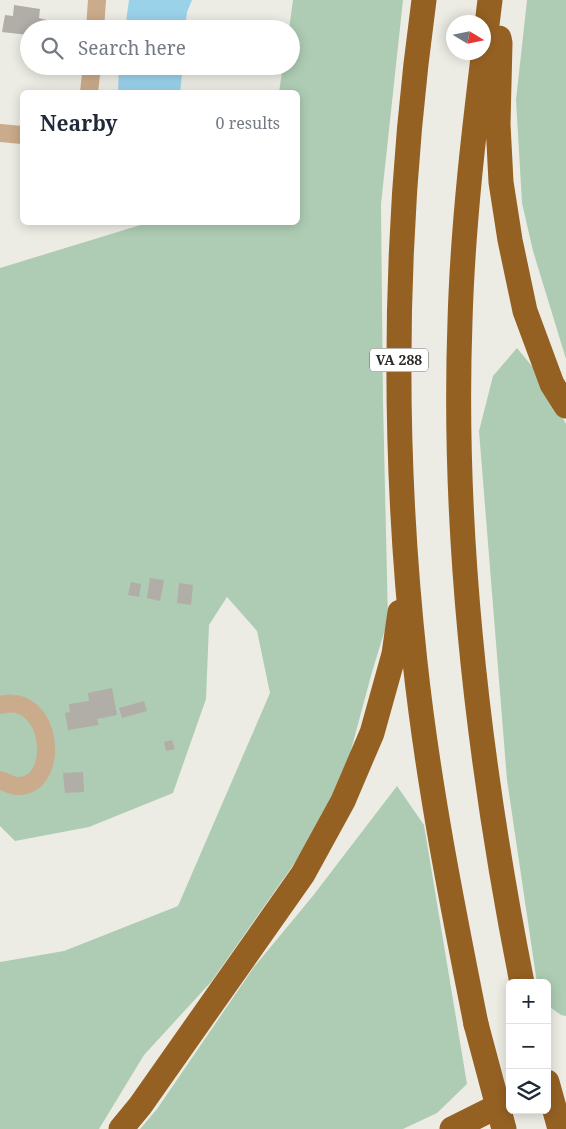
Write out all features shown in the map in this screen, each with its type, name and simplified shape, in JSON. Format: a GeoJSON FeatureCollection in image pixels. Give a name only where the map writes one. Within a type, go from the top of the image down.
{"type":"FeatureCollection","features":[{"type":"Feature","properties":{"kind":"highway","name":"VA 288"},"geometry":{"type":"LineString","coordinates":[[406,565],[401,493],[398,388],[401,250],[407,155],[424,0]]}},
{"type":"Feature","properties":{"kind":"highway"},"geometry":{"type":"LineString","coordinates":[[491,0],[500,43],[498,124],[501,182],[510,240],[525,312],[552,384],[566,406]]}},
{"type":"Feature","properties":{"kind":"highway"},"geometry":{"type":"LineString","coordinates":[[491,0],[465,228],[460,322],[459,424],[470,640],[480,734],[521,979]]}},
{"type":"Feature","properties":{"kind":"highway"},"geometry":{"type":"LineString","coordinates":[[406,565],[415,662],[426,746],[449,885],[476,1024],[504,1129]]}},
{"type":"Feature","properties":{"kind":"highway"},"geometry":{"type":"LineString","coordinates":[[121,1129],[145,1098],[303,874],[344,801],[372,733],[394,654],[406,565]]}},
{"type":"Feature","properties":{"kind":"highway"},"geometry":{"type":"LineString","coordinates":[[551,1080],[566,1072]]}},
{"type":"Feature","properties":{"kind":"highway"},"geometry":{"type":"LineString","coordinates":[[551,1096],[560,1129]]}},
{"type":"Feature","properties":{"kind":"highway"},"geometry":{"type":"LineString","coordinates":[[452,1129],[506,1102]]}},
{"type":"Feature","properties":{"kind":"street"},"geometry":{"type":"LineString","coordinates":[[96,20],[97,0]]}},
{"type":"Feature","properties":{"kind":"street"},"geometry":{"type":"LineString","coordinates":[[89,90],[91,75]]}},
{"type":"Feature","properties":{"kind":"street"},"geometry":{"type":"LineString","coordinates":[[0,133],[20,135]]}},
{"type":"Feature","properties":{"kind":"street"},"geometry":{"type":"LineString","coordinates":[[0,705],[18,704],[30,710],[43,729],[46,744],[46,756],[41,772],[35,780],[19,786],[0,780]]}},
{"type":"Feature","properties":{"kind":"green space"},"geometry":{"type":"Polygon","coordinates":[[[293,0],[403,0],[381,204],[388,620],[347,765],[310,841],[211,982],[144,1055],[99,1129],[0,1129],[0,962],[64,951],[178,906],[270,693],[257,631],[227,597],[209,625],[206,699],[173,793],[89,827],[15,841],[0,826],[0,268],[140,225],[300,225],[300,90],[279,90],[282,75],[300,75],[300,20],[290,20],[293,0]]]}},
{"type":"Feature","properties":{"kind":"green space"},"geometry":{"type":"Polygon","coordinates":[[[527,0],[566,0],[566,359],[533,251],[522,203],[516,100],[527,0]]]}},
{"type":"Feature","properties":{"kind":"green space"},"geometry":{"type":"Polygon","coordinates":[[[517,348],[540,376],[566,424],[566,1016],[561,1015],[551,1008],[551,979],[536,979],[507,780],[479,431],[493,376],[517,348]]]}},
{"type":"Feature","properties":{"kind":"green space"},"geometry":{"type":"Polygon","coordinates":[[[397,786],[424,825],[467,1084],[437,1113],[403,1129],[140,1129],[157,1109],[254,967],[312,897],[397,786]]]}},
{"type":"Feature","properties":{"kind":"water"},"geometry":{"type":"Polygon","coordinates":[[[129,0],[192,0],[186,20],[126,20],[129,0]]]}},
{"type":"Feature","properties":{"kind":"water"},"geometry":{"type":"Polygon","coordinates":[[[119,75],[182,75],[180,90],[118,90],[119,75]]]}},
{"type":"Feature","properties":{"kind":"building"},"geometry":{"type":"Polygon","coordinates":[[[14,5],[40,9],[39,18],[47,20],[20,20],[20,34],[2,32],[5,15],[13,16],[14,5]]]}},
{"type":"Feature","properties":{"kind":"building"},"geometry":{"type":"Polygon","coordinates":[[[150,578],[164,580],[160,601],[147,598],[150,578]]]}},
{"type":"Feature","properties":{"kind":"building"},"geometry":{"type":"Polygon","coordinates":[[[131,582],[141,584],[139,597],[128,595],[131,582]]]}},
{"type":"Feature","properties":{"kind":"building"},"geometry":{"type":"Polygon","coordinates":[[[179,583],[193,585],[191,605],[177,603],[179,583]]]}},
{"type":"Feature","properties":{"kind":"building"},"geometry":{"type":"Polygon","coordinates":[[[112,688],[117,715],[97,719],[99,725],[68,730],[65,713],[70,712],[69,704],[89,701],[88,693],[112,688]]]}},
{"type":"Feature","properties":{"kind":"building"},"geometry":{"type":"Polygon","coordinates":[[[144,701],[147,711],[122,718],[119,708],[144,701]]]}},
{"type":"Feature","properties":{"kind":"building"},"geometry":{"type":"Polygon","coordinates":[[[172,740],[175,749],[166,751],[164,742],[172,740]]]}},
{"type":"Feature","properties":{"kind":"building"},"geometry":{"type":"Polygon","coordinates":[[[83,772],[84,792],[65,793],[63,773],[83,772]]]}}]}
